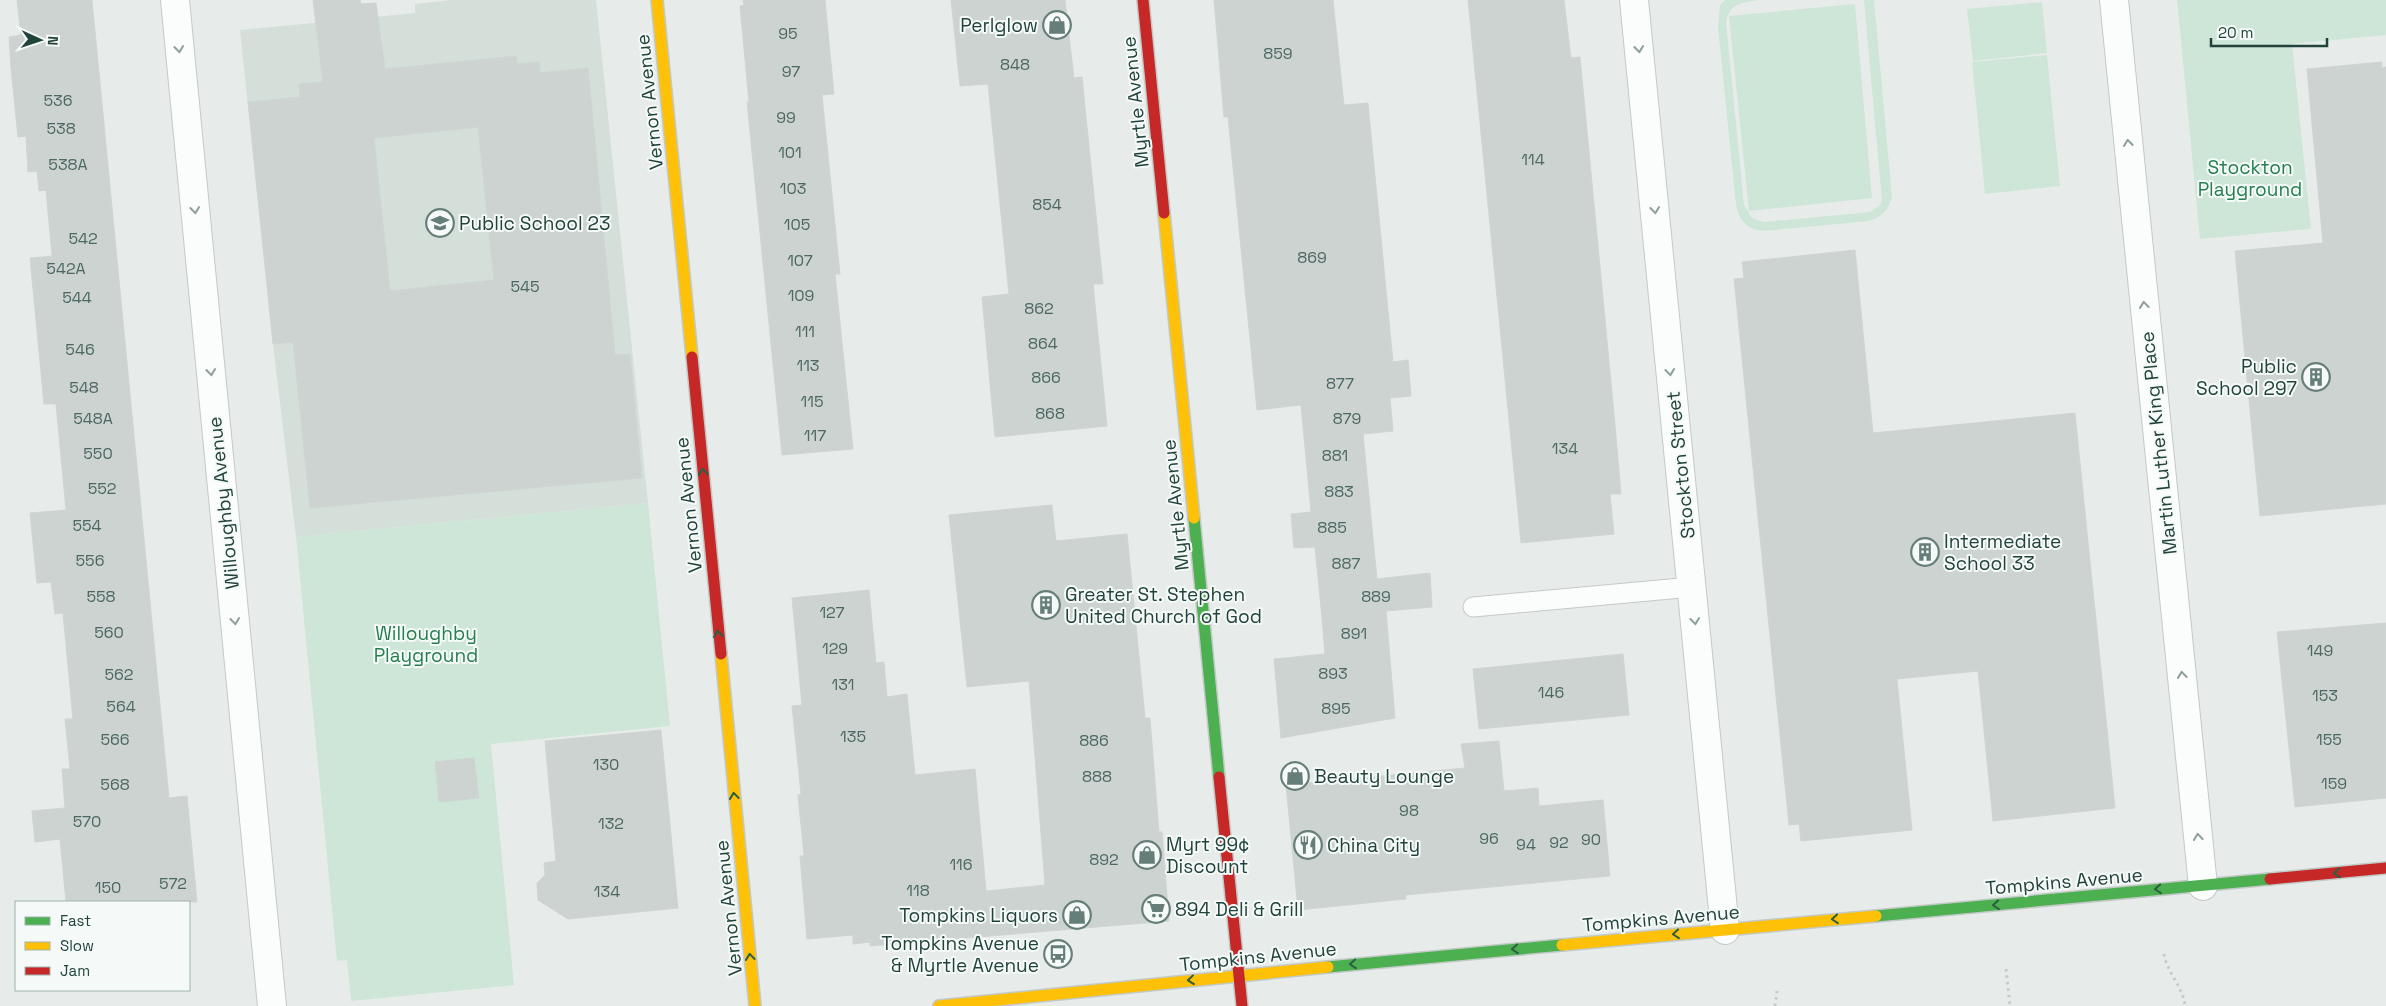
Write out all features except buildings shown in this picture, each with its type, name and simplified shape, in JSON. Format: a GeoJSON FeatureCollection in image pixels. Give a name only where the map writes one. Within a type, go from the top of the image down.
{"type":"FeatureCollection","features":[{"type":"Feature","properties":{"kind":"street","name":"Willoughby Avenue"},"geometry":{"type":"LineString","coordinates":[[175,0],[272,1006]]}},
{"type":"Feature","properties":{"kind":"street","name":"Vernon Avenue"},"geometry":{"type":"LineString","coordinates":[[657,0],[754,1006]]}},
{"type":"Feature","properties":{"kind":"street","name":"Myrtle Avenue"},"geometry":{"type":"LineString","coordinates":[[1143,0],[1242,1006]]}},
{"type":"Feature","properties":{"kind":"street","name":"Stockton Street"},"geometry":{"type":"LineString","coordinates":[[1634,0],[1725,930]]}},
{"type":"Feature","properties":{"kind":"street","name":"Martin Luther King Place"},"geometry":{"type":"LineString","coordinates":[[2114,0],[2203,886]]}},
{"type":"Feature","properties":{"kind":"street","name":"Tompkins Avenue"},"geometry":{"type":"LineString","coordinates":[[939,1006],[1239,975],[2386,868]]}},
{"type":"Feature","properties":{"kind":"lane"},"geometry":{"type":"LineString","coordinates":[[1473,607],[1692,587]]}},
{"type":"Feature","properties":{"kind":"path"},"geometry":{"type":"LineString","coordinates":[[2164,954],[2166,967],[2184,996],[2184,1006]]}},
{"type":"Feature","properties":{"kind":"path"},"geometry":{"type":"LineString","coordinates":[[2006,969],[2010,1006]]}},
{"type":"Feature","properties":{"kind":"path"},"geometry":{"type":"LineString","coordinates":[[1775,1006],[1777,991]]}},
{"type":"Feature","properties":{"kind":"shaded area","name":"Public School 23"},"geometry":{"type":"Polygon","coordinates":[[[452,0],[596,0],[648,503],[296,537],[273,344],[240,30],[415,13],[415,4],[452,0]]]}},
{"type":"Feature","properties":{"kind":"green space"},"geometry":{"type":"Polygon","coordinates":[[[1725,0],[1760,0],[1743,3],[1734,7],[1730,11],[1726,23],[1744,205],[1752,218],[1764,222],[1870,212],[1879,206],[1882,201],[1864,0],[1874,0],[1892,197],[1889,206],[1882,215],[1870,221],[1763,231],[1748,226],[1742,220],[1736,205],[1718,27],[1720,5],[1725,0]]]}},
{"type":"Feature","properties":{"kind":"green space","name":"Stockton Playground"},"geometry":{"type":"Polygon","coordinates":[[[2177,0],[2386,0],[2386,35],[2292,44],[2311,229],[2200,239],[2177,0]]]}},
{"type":"Feature","properties":{"kind":"green space"},"geometry":{"type":"Polygon","coordinates":[[[2042,2],[2047,53],[1973,61],[1967,9],[2042,2]]]}},
{"type":"Feature","properties":{"kind":"green space"},"geometry":{"type":"Polygon","coordinates":[[[1855,4],[1872,198],[1749,211],[1729,16],[1855,4]]]}},
{"type":"Feature","properties":{"kind":"green space"},"geometry":{"type":"Polygon","coordinates":[[[2047,55],[2060,186],[1985,194],[1972,62],[2047,55]]]}},
{"type":"Feature","properties":{"kind":"green space","name":"Willoughby Playground"},"geometry":{"type":"Polygon","coordinates":[[[648,503],[670,726],[491,744],[514,985],[351,1001],[347,960],[337,961],[296,537],[648,503]]]}},
{"type":"Feature","properties":{"kind":"traffic: fast"},"geometry":{"type":"LineString","coordinates":[[1194,518],[1219,777]]}},
{"type":"Feature","properties":{"kind":"traffic: fast"},"geometry":{"type":"LineString","coordinates":[[1876,916],[2270,879]]}},
{"type":"Feature","properties":{"kind":"traffic: fast"},"geometry":{"type":"LineString","coordinates":[[1328,967],[1562,945]]}},
{"type":"Feature","properties":{"kind":"traffic: slow"},"geometry":{"type":"LineString","coordinates":[[657,0],[692,357]]}},
{"type":"Feature","properties":{"kind":"traffic: slow"},"geometry":{"type":"LineString","coordinates":[[1164,213],[1194,518]]}},
{"type":"Feature","properties":{"kind":"traffic: slow"},"geometry":{"type":"LineString","coordinates":[[721,654],[755,1006]]}},
{"type":"Feature","properties":{"kind":"traffic: slow"},"geometry":{"type":"LineString","coordinates":[[1562,945],[1876,916]]}},
{"type":"Feature","properties":{"kind":"traffic: slow"},"geometry":{"type":"LineString","coordinates":[[939,1006],[1328,967]]}},
{"type":"Feature","properties":{"kind":"traffic: jam"},"geometry":{"type":"LineString","coordinates":[[1143,0],[1164,213]]}},
{"type":"Feature","properties":{"kind":"traffic: jam"},"geometry":{"type":"LineString","coordinates":[[692,357],[721,654]]}},
{"type":"Feature","properties":{"kind":"traffic: jam"},"geometry":{"type":"LineString","coordinates":[[1219,777],[1242,1006]]}},
{"type":"Feature","properties":{"kind":"traffic: jam"},"geometry":{"type":"LineString","coordinates":[[2270,879],[2386,868]]}},
{"type":"Feature","properties":{"kind":"place","name":"Perlglow"},"geometry":{"type":"Point","coordinates":[1057,25]}},
{"type":"Feature","properties":{"kind":"place","name":"Public School 23"},"geometry":{"type":"Point","coordinates":[440,223]}},
{"type":"Feature","properties":{"kind":"place","name":"Public School 297"},"geometry":{"type":"Point","coordinates":[2316,377]}},
{"type":"Feature","properties":{"kind":"place","name":"Intermediate School 33"},"geometry":{"type":"Point","coordinates":[1925,552]}},
{"type":"Feature","properties":{"kind":"place","name":"Greater St. Stephen United Church of God"},"geometry":{"type":"Point","coordinates":[1046,605]}},
{"type":"Feature","properties":{"kind":"place","name":"Beauty Lounge"},"geometry":{"type":"Point","coordinates":[1295,776]}},
{"type":"Feature","properties":{"kind":"place","name":"China City"},"geometry":{"type":"Point","coordinates":[1308,845]}},
{"type":"Feature","properties":{"kind":"place","name":"Myrt 99¢ Discount"},"geometry":{"type":"Point","coordinates":[1147,855]}},
{"type":"Feature","properties":{"kind":"place","name":"894 Deli & Grill"},"geometry":{"type":"Point","coordinates":[1156,909]}},
{"type":"Feature","properties":{"kind":"place","name":"Tompkins Liquors"},"geometry":{"type":"Point","coordinates":[1077,915]}},
{"type":"Feature","properties":{"kind":"place","name":"Tompkins Avenue & Myrtle Avenue"},"geometry":{"type":"Point","coordinates":[1058,954]}}]}
